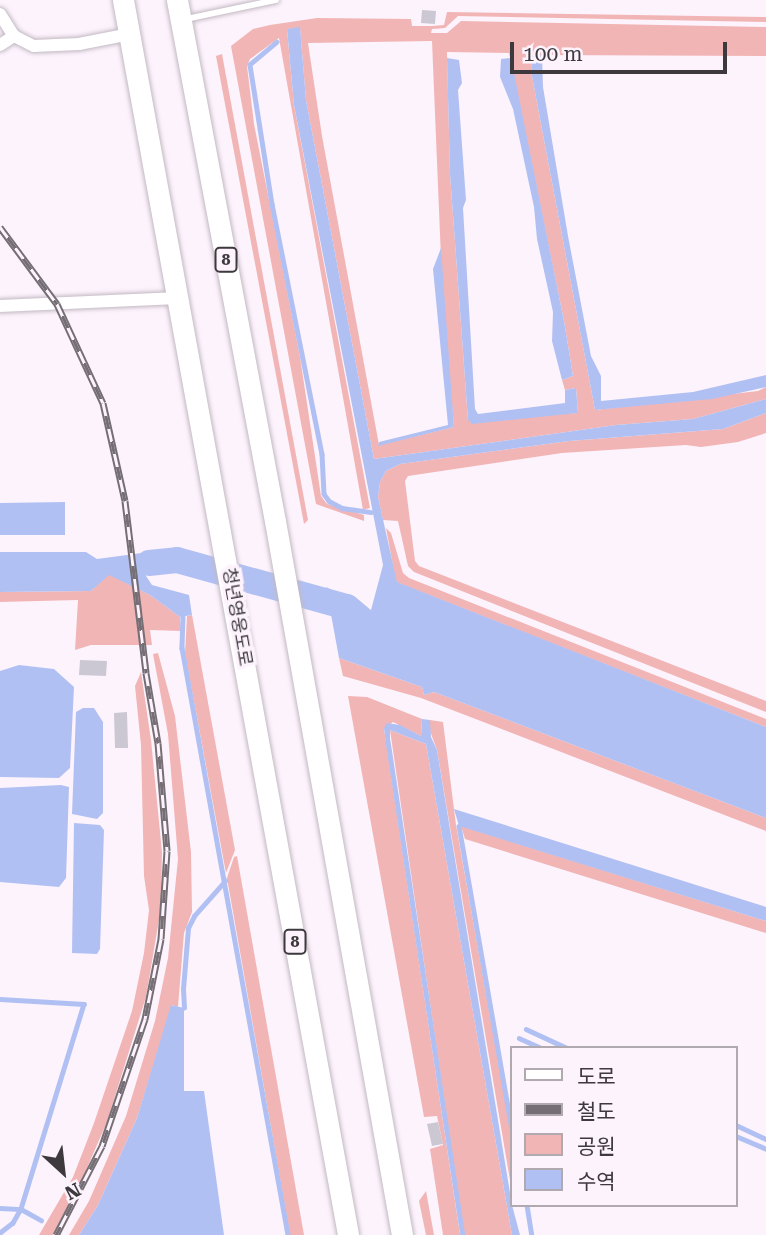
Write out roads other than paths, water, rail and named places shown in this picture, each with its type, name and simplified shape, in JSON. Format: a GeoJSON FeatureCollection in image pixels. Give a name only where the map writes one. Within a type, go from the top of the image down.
{"type":"FeatureCollection","features":[{"type":"Feature","properties":{"kind":"highway","name":"청년영웅도로"},"geometry":{"type":"LineString","coordinates":[[124,0],[348,1235]]}},
{"type":"Feature","properties":{"kind":"highway","name":"8"},"geometry":{"type":"LineString","coordinates":[[179,10],[275,521],[402,1235]]}},
{"type":"Feature","properties":{"kind":"street"},"geometry":{"type":"LineString","coordinates":[[0,14],[14,36],[34,46],[79,44],[130,34]]}},
{"type":"Feature","properties":{"kind":"street"},"geometry":{"type":"LineString","coordinates":[[0,45],[14,36]]}},
{"type":"Feature","properties":{"kind":"street"},"geometry":{"type":"LineString","coordinates":[[0,306],[178,298]]}},
{"type":"Feature","properties":{"kind":"lane"},"geometry":{"type":"LineString","coordinates":[[179,10],[276,0]]}},
{"type":"Feature","properties":{"kind":"water"},"geometry":{"type":"Polygon","coordinates":[[[300,27],[306,100],[374,459],[616,425],[693,419],[766,399],[766,413],[723,429],[569,441],[400,464],[386,471],[380,482],[378,497],[397,582],[766,727],[766,818],[434,692],[424,695],[422,687],[339,658],[326,587],[371,610],[383,565],[294,105],[287,29],[300,27]]]}},
{"type":"Feature","properties":{"kind":"water"},"geometry":{"type":"Polygon","coordinates":[[[542,55],[543,87],[568,236],[591,356],[601,376],[601,401],[693,392],[766,375],[766,387],[712,399],[595,410],[531,71],[532,56],[542,55]]]}},
{"type":"Feature","properties":{"kind":"water"},"geometry":{"type":"Polygon","coordinates":[[[447,58],[459,60],[462,83],[458,90],[466,200],[463,208],[475,409],[478,414],[565,403],[565,390],[576,388],[578,413],[472,424],[468,420],[450,174],[447,58]]]}},
{"type":"Feature","properties":{"kind":"water"},"geometry":{"type":"Polygon","coordinates":[[[511,58],[573,376],[562,380],[552,341],[553,312],[537,239],[534,207],[513,109],[500,77],[501,59],[511,58]]]}},
{"type":"Feature","properties":{"kind":"water"},"geometry":{"type":"Polygon","coordinates":[[[441,248],[454,427],[378,446],[379,442],[448,425],[433,269],[441,248]]]}},
{"type":"Feature","properties":{"kind":"water"},"geometry":{"type":"Polygon","coordinates":[[[65,502],[65,535],[0,535],[0,503],[65,502]]]}},
{"type":"Feature","properties":{"kind":"water"},"geometry":{"type":"Polygon","coordinates":[[[0,552],[86,552],[97,559],[149,552],[181,554],[185,573],[146,565],[146,576],[152,585],[189,595],[192,615],[180,617],[150,595],[109,575],[91,591],[0,592],[0,552]]]}},
{"type":"Feature","properties":{"kind":"water"},"geometry":{"type":"Polygon","coordinates":[[[19,665],[54,669],[74,687],[70,768],[59,778],[0,777],[0,671],[19,665]]]}},
{"type":"Feature","properties":{"kind":"water"},"geometry":{"type":"Polygon","coordinates":[[[83,708],[94,708],[103,722],[103,813],[97,819],[72,814],[76,712],[83,708]]]}},
{"type":"Feature","properties":{"kind":"water"},"geometry":{"type":"Polygon","coordinates":[[[422,719],[430,720],[510,1193],[510,1207],[513,1207],[520,1235],[512,1235],[426,744],[390,730],[390,743],[386,745],[384,728],[387,723],[400,725],[421,736],[422,719]]]}},
{"type":"Feature","properties":{"kind":"water"},"geometry":{"type":"Polygon","coordinates":[[[61,785],[69,787],[66,878],[59,887],[0,882],[0,788],[61,785]]]}},
{"type":"Feature","properties":{"kind":"water"},"geometry":{"type":"Polygon","coordinates":[[[454,809],[766,907],[766,921],[459,826],[454,809]]]}},
{"type":"Feature","properties":{"kind":"water"},"geometry":{"type":"Polygon","coordinates":[[[74,823],[100,825],[104,830],[100,949],[97,954],[72,953],[74,823]]]}},
{"type":"Feature","properties":{"kind":"water"},"geometry":{"type":"Polygon","coordinates":[[[171,1005],[184,1008],[184,1091],[204,1091],[224,1235],[79,1235],[98,1205],[137,1118],[171,1005]]]}},
{"type":"Feature","properties":{"kind":"waterway"},"geometry":{"type":"LineString","coordinates":[[277,42],[250,65],[272,204],[322,454],[324,494],[329,501],[342,508],[371,512]]}},
{"type":"Feature","properties":{"kind":"waterway"},"geometry":{"type":"LineString","coordinates":[[149,563],[177,560],[347,607],[359,617]]}},
{"type":"Feature","properties":{"kind":"waterway"},"geometry":{"type":"LineString","coordinates":[[183,617],[182,648],[288,1235]]}},
{"type":"Feature","properties":{"kind":"waterway"},"geometry":{"type":"LineString","coordinates":[[388,741],[463,1235]]}},
{"type":"Feature","properties":{"kind":"waterway"},"geometry":{"type":"LineString","coordinates":[[459,826],[510,1118]]}},
{"type":"Feature","properties":{"kind":"waterway"},"geometry":{"type":"LineString","coordinates":[[184,1008],[188,928],[194,916],[225,881]]}},
{"type":"Feature","properties":{"kind":"waterway"},"geometry":{"type":"LineString","coordinates":[[0,999],[84,1004],[21,1209],[13,1223],[0,1233]]}},
{"type":"Feature","properties":{"kind":"waterway"},"geometry":{"type":"LineString","coordinates":[[526,1029],[563,1046]]}},
{"type":"Feature","properties":{"kind":"waterway"},"geometry":{"type":"LineString","coordinates":[[519,1038],[537,1046]]}},
{"type":"Feature","properties":{"kind":"waterway"},"geometry":{"type":"LineString","coordinates":[[738,1126],[766,1139]]}},
{"type":"Feature","properties":{"kind":"waterway"},"geometry":{"type":"LineString","coordinates":[[738,1137],[766,1149]]}},
{"type":"Feature","properties":{"kind":"waterway"},"geometry":{"type":"LineString","coordinates":[[527,1207],[532,1235]]}},
{"type":"Feature","properties":{"kind":"waterway"},"geometry":{"type":"LineString","coordinates":[[0,1208],[21,1209],[41,1220]]}},
{"type":"Feature","properties":{"kind":"railway"},"geometry":{"type":"LineString","coordinates":[[0,227],[57,304],[103,403],[125,501],[146,673],[158,743],[167,851],[161,939],[145,1019],[102,1146],[56,1235]]}}]}
